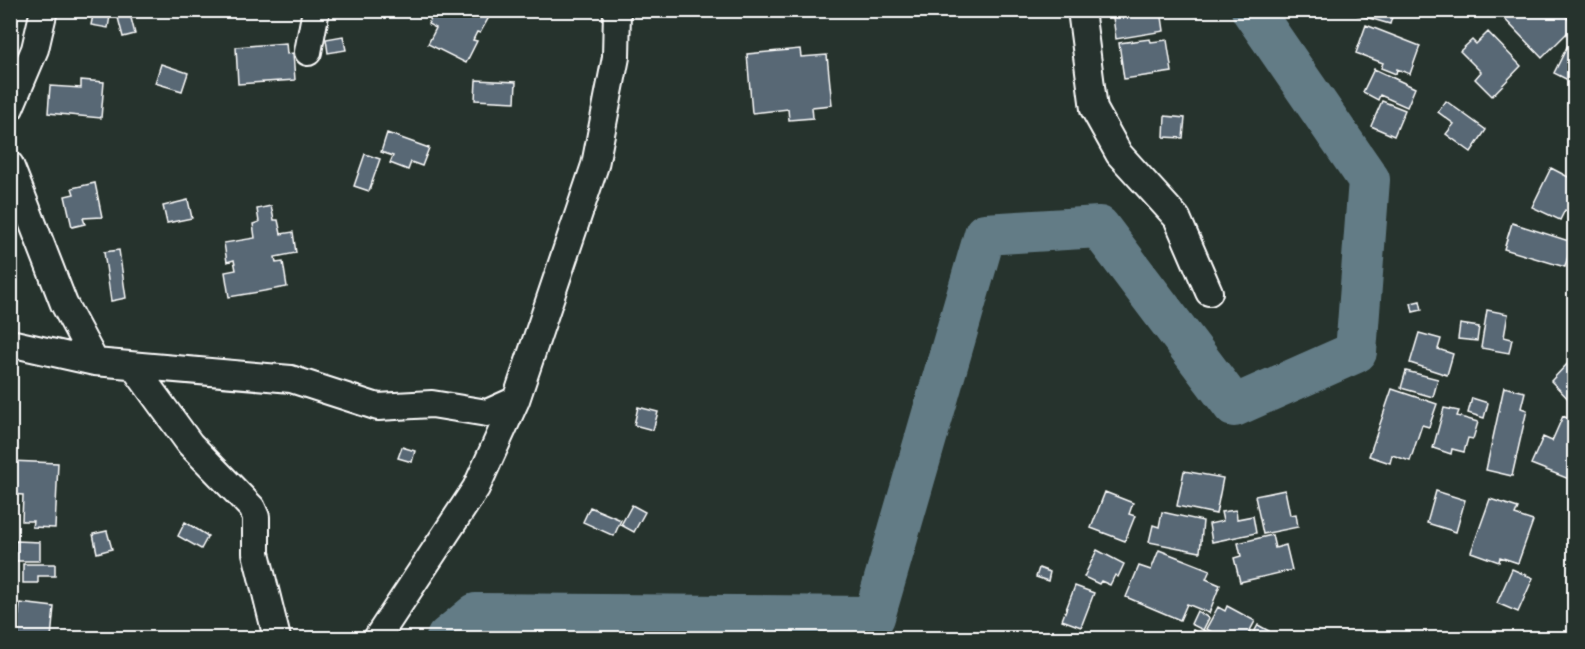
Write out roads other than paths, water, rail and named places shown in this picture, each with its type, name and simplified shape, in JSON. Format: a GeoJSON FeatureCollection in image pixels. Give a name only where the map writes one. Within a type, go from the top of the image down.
{"type":"FeatureCollection","features":[{"type":"Feature","properties":{"kind":"street"},"geometry":{"type":"LineString","coordinates":[[10,108],[35,49],[44,10]]}},
{"type":"Feature","properties":{"kind":"street"},"geometry":{"type":"LineString","coordinates":[[308,52],[316,10]]}},
{"type":"Feature","properties":{"kind":"street"},"geometry":{"type":"LineString","coordinates":[[377,639],[476,488],[516,400],[595,165],[615,57],[617,10]]}},
{"type":"Feature","properties":{"kind":"street"},"geometry":{"type":"LineString","coordinates":[[1081,10],[1094,109],[1119,154],[1177,219],[1209,292]]}},
{"type":"Feature","properties":{"kind":"street"},"geometry":{"type":"LineString","coordinates":[[10,165],[64,304],[95,362]]}},
{"type":"Feature","properties":{"kind":"street"},"geometry":{"type":"LineString","coordinates":[[10,343],[95,362],[134,367],[291,379],[378,407],[432,405],[487,413],[516,400]]}},
{"type":"Feature","properties":{"kind":"street"},"geometry":{"type":"LineString","coordinates":[[134,367],[190,444],[252,508],[256,518],[256,553],[278,639]]}},
{"type":"Feature","properties":{"kind":"waterway"},"geometry":{"type":"LineString","coordinates":[[447,638],[476,614],[874,617],[985,234],[1099,227],[1234,406],[1356,352],[1369,180],[1252,10]]}}]}
